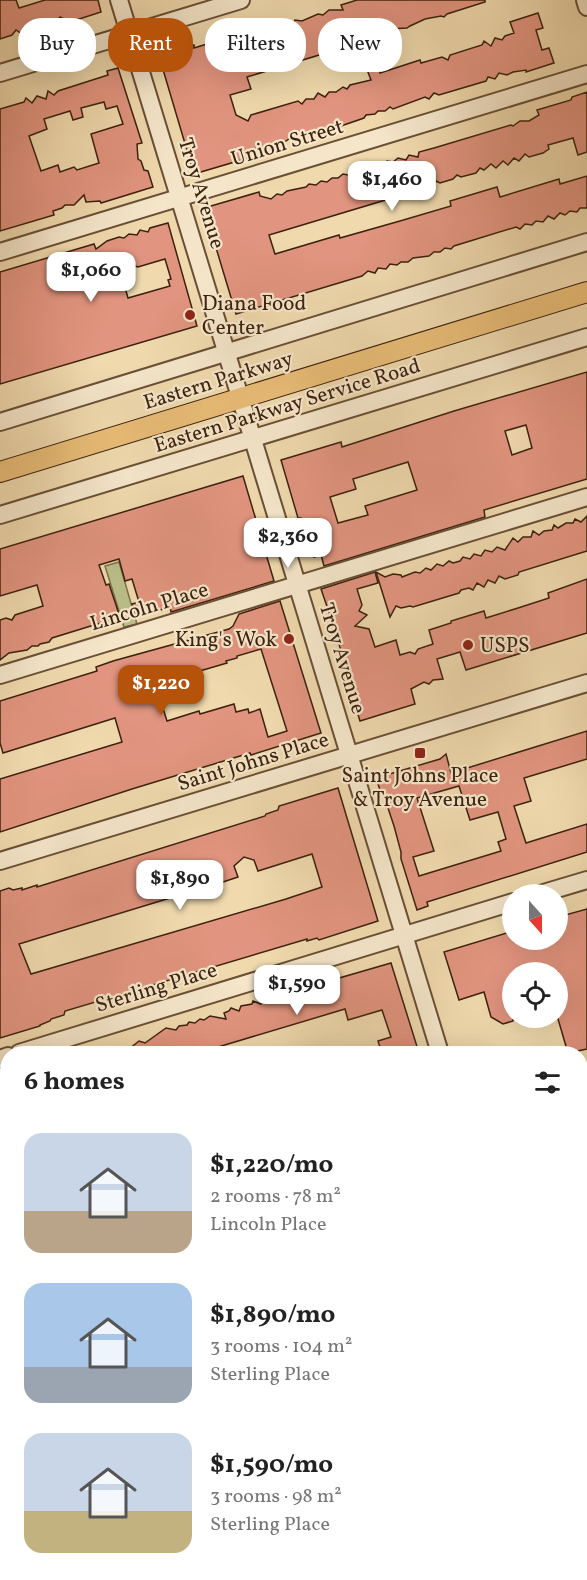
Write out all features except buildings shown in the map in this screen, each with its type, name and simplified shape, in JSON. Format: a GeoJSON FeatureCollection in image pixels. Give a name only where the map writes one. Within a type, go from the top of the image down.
{"type":"FeatureCollection","features":[{"type":"Feature","properties":{"kind":"main road","name":"Eastern Parkway"},"geometry":{"type":"LineString","coordinates":[[0,471],[587,292]]}},
{"type":"Feature","properties":{"kind":"street","name":"Troy Avenue"},"geometry":{"type":"LineString","coordinates":[[119,0],[125,18]]}},
{"type":"Feature","properties":{"kind":"street"},"geometry":{"type":"LineString","coordinates":[[182,18],[241,0]]}},
{"type":"Feature","properties":{"kind":"street"},"geometry":{"type":"LineString","coordinates":[[585,0],[587,7]]}},
{"type":"Feature","properties":{"kind":"street"},"geometry":{"type":"LineString","coordinates":[[0,73],[108,41]]}},
{"type":"Feature","properties":{"kind":"street","name":"Troy Avenue"},"geometry":{"type":"LineString","coordinates":[[142,72],[438,1046]]}},
{"type":"Feature","properties":{"kind":"street","name":"Union Street"},"geometry":{"type":"LineString","coordinates":[[0,252],[587,74]]}},
{"type":"Feature","properties":{"kind":"street"},"geometry":{"type":"LineString","coordinates":[[0,422],[587,242]]}},
{"type":"Feature","properties":{"kind":"street","name":"Eastern Parkway Service Road"},"geometry":{"type":"LineString","coordinates":[[0,515],[587,337]]}},
{"type":"Feature","properties":{"kind":"street","name":"Lincoln Place"},"geometry":{"type":"LineString","coordinates":[[0,675],[587,497]]}},
{"type":"Feature","properties":{"kind":"street","name":"Saint Johns Place"},"geometry":{"type":"LineString","coordinates":[[0,861],[587,683]]}},
{"type":"Feature","properties":{"kind":"street"},"geometry":{"type":"LineString","coordinates":[[568,886],[587,880]]}},
{"type":"Feature","properties":{"kind":"street","name":"Sterling Place"},"geometry":{"type":"LineString","coordinates":[[41,1046],[502,905]]}},
{"type":"Feature","properties":{"kind":"green space"},"geometry":{"type":"Polygon","coordinates":[[[119,562],[137,624],[124,627],[105,566],[119,562]]]}},
{"type":"Feature","properties":{"kind":"place","name":"Diana Food Center"},"geometry":{"type":"Point","coordinates":[190,315]}},
{"type":"Feature","properties":{"kind":"place","name":"King's Wok"},"geometry":{"type":"Point","coordinates":[289,639]}},
{"type":"Feature","properties":{"kind":"place","name":"USPS"},"geometry":{"type":"Point","coordinates":[468,645]}},
{"type":"Feature","properties":{"kind":"place","name":"Saint Johns Place & Troy Avenue"},"geometry":{"type":"Point","coordinates":[420,753]}}]}
